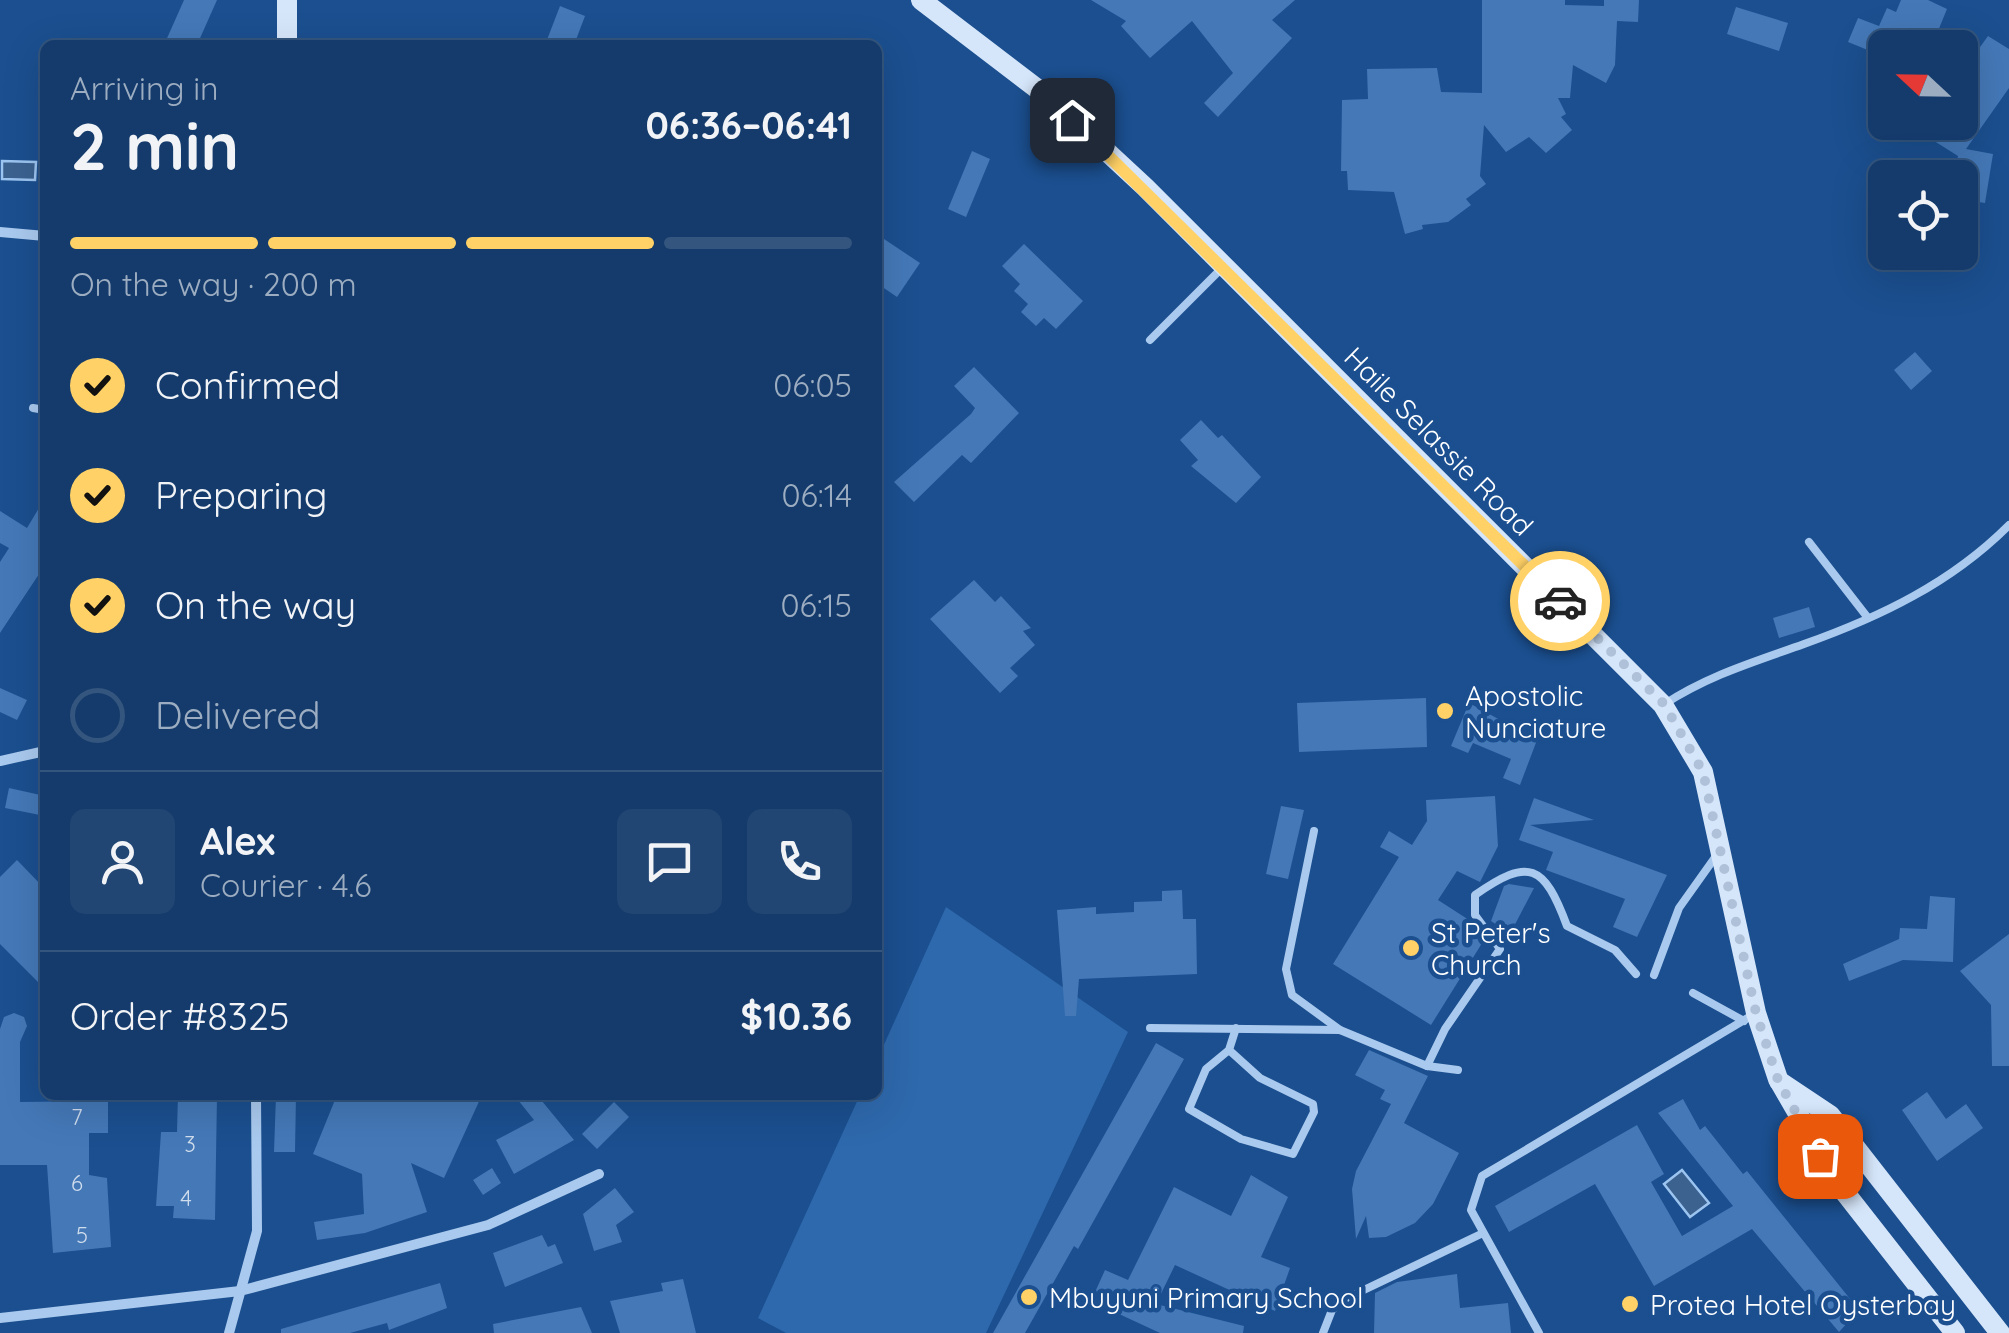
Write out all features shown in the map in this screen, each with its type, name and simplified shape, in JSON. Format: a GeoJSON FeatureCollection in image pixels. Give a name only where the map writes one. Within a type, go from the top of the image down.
{"type":"FeatureCollection","features":[{"type":"Feature","properties":{"kind":"street"},"geometry":{"type":"LineString","coordinates":[[287,40],[288,0]]}},
{"type":"Feature","properties":{"kind":"street","name":"Haile Selassie Road"},"geometry":{"type":"LineString","coordinates":[[921,0],[1048,97],[1224,266],[1664,704],[1703,772],[1750,1017],[1778,1080],[1839,1184],[1955,1333]]}},
{"type":"Feature","properties":{"kind":"street"},"geometry":{"type":"LineString","coordinates":[[0,232],[40,236]]}},
{"type":"Feature","properties":{"kind":"street"},"geometry":{"type":"LineString","coordinates":[[0,761],[40,752]]}},
{"type":"Feature","properties":{"kind":"street"},"geometry":{"type":"LineString","coordinates":[[1778,1080],[1830,1116],[2000,1333]]}},
{"type":"Feature","properties":{"kind":"street"},"geometry":{"type":"LineString","coordinates":[[230,1333],[256,1231],[256,1100]]}},
{"type":"Feature","properties":{"kind":"street"},"geometry":{"type":"LineString","coordinates":[[0,1318],[240,1291],[488,1225],[599,1174]]}},
{"type":"Feature","properties":{"kind":"lane"},"geometry":{"type":"LineString","coordinates":[[1150,340],[1224,266]]}},
{"type":"Feature","properties":{"kind":"lane"},"geometry":{"type":"LineString","coordinates":[[33,408],[40,409]]}},
{"type":"Feature","properties":{"kind":"lane"},"geometry":{"type":"LineString","coordinates":[[1664,704],[1706,678],[1868,618],[1940,582],[2009,525]]}},
{"type":"Feature","properties":{"kind":"lane"},"geometry":{"type":"LineString","coordinates":[[1809,542],[1868,618]]}},
{"type":"Feature","properties":{"kind":"lane"},"geometry":{"type":"LineString","coordinates":[[1314,831],[1286,968],[1292,995],[1340,1030],[1426,1066],[1458,1070]]}},
{"type":"Feature","properties":{"kind":"lane"},"geometry":{"type":"LineString","coordinates":[[1654,976],[1679,908],[1720,851]]}},
{"type":"Feature","properties":{"kind":"lane"},"geometry":{"type":"LineString","coordinates":[[1426,1066],[1444,1029],[1500,948],[1475,915],[1475,894],[1508,872],[1526,870],[1542,880],[1554,891],[1567,926],[1615,950],[1636,974]]}},
{"type":"Feature","properties":{"kind":"lane"},"geometry":{"type":"LineString","coordinates":[[1693,993],[1750,1017]]}},
{"type":"Feature","properties":{"kind":"lane"},"geometry":{"type":"LineString","coordinates":[[1539,1333],[1471,1210],[1482,1176],[1750,1017]]}},
{"type":"Feature","properties":{"kind":"lane"},"geometry":{"type":"LineString","coordinates":[[1150,1028],[1340,1030]]}},
{"type":"Feature","properties":{"kind":"lane"},"geometry":{"type":"LineString","coordinates":[[1229,1050],[1260,1078],[1314,1104],[1314,1112],[1292,1154],[1241,1138],[1188,1109],[1206,1069],[1229,1050],[1236,1028]]}},
{"type":"Feature","properties":{"kind":"lane"},"geometry":{"type":"LineString","coordinates":[[1323,1333],[1332,1310],[1345,1300],[1481,1234]]}},
{"type":"Feature","properties":{"kind":"shaded area"},"geometry":{"type":"Polygon","coordinates":[[[2,161],[36,162],[35,180],[2,179],[2,161]]]}},
{"type":"Feature","properties":{"kind":"shaded area"},"geometry":{"type":"Polygon","coordinates":[[[946,907],[1128,1032],[986,1333],[786,1333],[758,1318],[858,1100],[882,1100],[882,1049],[946,907]]]}},
{"type":"Feature","properties":{"kind":"shaded area"},"geometry":{"type":"Polygon","coordinates":[[[1682,1170],[1709,1203],[1690,1217],[1664,1184],[1682,1170]]]}},
{"type":"Feature","properties":{"kind":"building"},"geometry":{"type":"Polygon","coordinates":[[[184,0],[217,0],[199,40],[166,40],[184,0]]]}},
{"type":"Feature","properties":{"kind":"building"},"geometry":{"type":"Polygon","coordinates":[[[1091,0],[1295,0],[1272,20],[1292,38],[1218,117],[1204,103],[1233,73],[1192,21],[1150,58],[1121,26],[1126,21],[1091,0]]]}},
{"type":"Feature","properties":{"kind":"building"},"geometry":{"type":"Polygon","coordinates":[[[1482,0],[1565,0],[1565,5],[1604,6],[1604,0],[1639,0],[1638,22],[1617,21],[1615,65],[1606,83],[1573,65],[1570,98],[1558,98],[1566,114],[1561,117],[1572,130],[1546,153],[1529,137],[1506,152],[1484,125],[1480,176],[1486,184],[1466,199],[1471,205],[1448,222],[1422,225],[1423,229],[1405,234],[1394,192],[1348,190],[1347,171],[1341,171],[1342,100],[1368,99],[1367,69],[1437,68],[1441,92],[1482,93],[1482,0]]]}},
{"type":"Feature","properties":{"kind":"building"},"geometry":{"type":"Polygon","coordinates":[[[1901,0],[1928,0],[1947,9],[1938,30],[1868,30],[1868,50],[1848,42],[1858,18],[1879,26],[1887,8],[1896,12],[1901,0]]]}},
{"type":"Feature","properties":{"kind":"building"},"geometry":{"type":"Polygon","coordinates":[[[560,6],[585,16],[576,40],[547,40],[560,6]]]}},
{"type":"Feature","properties":{"kind":"building"},"geometry":{"type":"Polygon","coordinates":[[[1736,7],[1788,23],[1779,51],[1727,34],[1736,7]]]}},
{"type":"Feature","properties":{"kind":"building"},"geometry":{"type":"Polygon","coordinates":[[[1988,36],[2009,49],[2009,88],[1978,132],[1978,50],[1988,36]]]}},
{"type":"Feature","properties":{"kind":"building"},"geometry":{"type":"Polygon","coordinates":[[[1933,140],[1972,140],[1966,149],[1993,154],[1985,203],[1978,202],[1978,160],[1957,160],[1958,156],[1933,140]]]}},
{"type":"Feature","properties":{"kind":"building"},"geometry":{"type":"Polygon","coordinates":[[[972,151],[990,159],[966,217],[948,209],[972,151]]]}},
{"type":"Feature","properties":{"kind":"building"},"geometry":{"type":"Polygon","coordinates":[[[882,238],[920,263],[897,297],[882,287],[882,238]]]}},
{"type":"Feature","properties":{"kind":"building"},"geometry":{"type":"Polygon","coordinates":[[[1024,244],[1083,301],[1056,329],[1044,318],[1036,326],[1021,312],[1028,304],[1014,291],[1020,284],[1002,266],[1024,244]]]}},
{"type":"Feature","properties":{"kind":"building"},"geometry":{"type":"Polygon","coordinates":[[[1915,352],[1932,371],[1911,390],[1894,370],[1915,352]]]}},
{"type":"Feature","properties":{"kind":"building"},"geometry":{"type":"Polygon","coordinates":[[[974,367],[1019,413],[971,463],[962,455],[914,502],[894,482],[971,414],[975,408],[954,386],[974,367]]]}},
{"type":"Feature","properties":{"kind":"building"},"geometry":{"type":"Polygon","coordinates":[[[1201,420],[1218,438],[1222,435],[1261,477],[1236,503],[1191,466],[1198,460],[1180,440],[1201,420]]]}},
{"type":"Feature","properties":{"kind":"building"},"geometry":{"type":"Polygon","coordinates":[[[40,506],[40,573],[0,633],[0,562],[9,548],[0,543],[0,511],[27,528],[40,506]]]}},
{"type":"Feature","properties":{"kind":"building"},"geometry":{"type":"Polygon","coordinates":[[[974,580],[995,602],[1001,596],[1031,628],[1023,631],[1035,645],[1010,668],[1018,676],[1000,693],[930,619],[974,580]]]}},
{"type":"Feature","properties":{"kind":"building"},"geometry":{"type":"Polygon","coordinates":[[[1809,607],[1815,627],[1779,638],[1773,618],[1809,607]]]}},
{"type":"Feature","properties":{"kind":"building"},"geometry":{"type":"Polygon","coordinates":[[[0,688],[27,700],[17,720],[0,712],[0,688]]]}},
{"type":"Feature","properties":{"kind":"building"},"geometry":{"type":"Polygon","coordinates":[[[1426,698],[1427,747],[1299,752],[1297,703],[1426,698]]]}},
{"type":"Feature","properties":{"kind":"building"},"geometry":{"type":"Polygon","coordinates":[[[1469,703],[1537,740],[1520,785],[1503,778],[1511,759],[1473,743],[1468,753],[1451,746],[1469,703]]]}},
{"type":"Feature","properties":{"kind":"building"},"geometry":{"type":"Polygon","coordinates":[[[9,788],[40,795],[40,815],[5,808],[9,788]]]}},
{"type":"Feature","properties":{"kind":"building","name":"St Peter's Church"},"geometry":{"type":"Polygon","coordinates":[[[1495,796],[1498,846],[1480,882],[1457,871],[1438,900],[1469,920],[1484,940],[1431,1025],[1333,964],[1399,857],[1380,847],[1389,831],[1412,845],[1427,821],[1426,800],[1495,796]]]}},
{"type":"Feature","properties":{"kind":"building"},"geometry":{"type":"Polygon","coordinates":[[[1534,798],[1594,820],[1530,825],[1667,875],[1637,937],[1613,927],[1625,899],[1546,870],[1553,852],[1519,840],[1534,798]]]}},
{"type":"Feature","properties":{"kind":"building"},"geometry":{"type":"Polygon","coordinates":[[[1281,806],[1304,810],[1288,879],[1266,874],[1281,806]]]}},
{"type":"Feature","properties":{"kind":"building"},"geometry":{"type":"Polygon","coordinates":[[[17,860],[40,884],[40,984],[0,944],[0,877],[17,860]]]}},
{"type":"Feature","properties":{"kind":"building"},"geometry":{"type":"Polygon","coordinates":[[[1504,886],[1534,888],[1510,934],[1491,921],[1504,886]]]}},
{"type":"Feature","properties":{"kind":"building"},"geometry":{"type":"Polygon","coordinates":[[[1182,890],[1183,919],[1196,919],[1197,974],[1079,979],[1076,1016],[1065,1016],[1057,910],[1096,907],[1096,914],[1134,912],[1134,902],[1162,901],[1162,891],[1182,890]]]}},
{"type":"Feature","properties":{"kind":"building"},"geometry":{"type":"Polygon","coordinates":[[[1930,896],[1955,898],[1953,962],[1903,960],[1849,981],[1843,964],[1899,939],[1900,928],[1927,929],[1930,896]]]}},
{"type":"Feature","properties":{"kind":"building"},"geometry":{"type":"Polygon","coordinates":[[[2009,934],[2009,1066],[1992,1066],[1991,1005],[1960,971],[2009,934]]]}},
{"type":"Feature","properties":{"kind":"building"},"geometry":{"type":"Polygon","coordinates":[[[14,1013],[24,1017],[27,1026],[20,1042],[20,1102],[108,1101],[108,1133],[89,1133],[89,1175],[107,1178],[111,1247],[53,1253],[47,1165],[0,1165],[0,1029],[4,1017],[14,1013]]]}},
{"type":"Feature","properties":{"kind":"building"},"geometry":{"type":"Polygon","coordinates":[[[1156,1043],[1184,1059],[1078,1249],[1074,1246],[1025,1333],[993,1333],[1156,1043]]]}},
{"type":"Feature","properties":{"kind":"building"},"geometry":{"type":"Polygon","coordinates":[[[1369,1050],[1428,1076],[1404,1123],[1459,1153],[1433,1204],[1415,1223],[1386,1237],[1369,1238],[1366,1216],[1356,1239],[1352,1189],[1356,1171],[1391,1104],[1380,1099],[1385,1090],[1355,1075],[1369,1050]]]}},
{"type":"Feature","properties":{"kind":"building"},"geometry":{"type":"Polygon","coordinates":[[[1927,1092],[1946,1119],[1966,1104],[1983,1128],[1937,1161],[1902,1110],[1927,1092]]]}},
{"type":"Feature","properties":{"kind":"building"},"geometry":{"type":"Polygon","coordinates":[[[1683,1099],[1700,1130],[1705,1126],[1743,1174],[1747,1171],[1859,1310],[1839,1332],[1752,1229],[1654,1286],[1595,1184],[1509,1232],[1495,1206],[1637,1125],[1664,1174],[1651,1182],[1682,1236],[1733,1206],[1658,1113],[1683,1099]]]}},
{"type":"Feature","properties":{"kind":"building"},"geometry":{"type":"Polygon","coordinates":[[[178,1100],[217,1100],[215,1220],[173,1218],[174,1206],[156,1206],[161,1132],[177,1132],[178,1100]]]}},
{"type":"Feature","properties":{"kind":"building"},"geometry":{"type":"Polygon","coordinates":[[[276,1100],[296,1100],[295,1152],[274,1152],[276,1100]]]}},
{"type":"Feature","properties":{"kind":"building"},"geometry":{"type":"Polygon","coordinates":[[[335,1100],[480,1100],[444,1178],[411,1163],[427,1212],[365,1233],[317,1240],[314,1222],[364,1214],[362,1174],[313,1154],[335,1100]]]}},
{"type":"Feature","properties":{"kind":"building"},"geometry":{"type":"Polygon","coordinates":[[[518,1100],[541,1100],[574,1140],[514,1174],[496,1140],[534,1120],[518,1100]]]}},
{"type":"Feature","properties":{"kind":"building"},"geometry":{"type":"Polygon","coordinates":[[[614,1102],[629,1117],[597,1149],[582,1134],[614,1102]]]}},
{"type":"Feature","properties":{"kind":"building"},"geometry":{"type":"Polygon","coordinates":[[[492,1168],[501,1183],[483,1195],[473,1180],[492,1168]]]}},
{"type":"Feature","properties":{"kind":"building"},"geometry":{"type":"Polygon","coordinates":[[[1251,1175],[1288,1197],[1261,1257],[1290,1268],[1275,1311],[1175,1265],[1156,1304],[1244,1326],[1243,1333],[1160,1333],[1091,1301],[1105,1270],[1128,1280],[1174,1187],[1231,1216],[1251,1175]]]}},
{"type":"Feature","properties":{"kind":"building"},"geometry":{"type":"Polygon","coordinates":[[[615,1188],[634,1212],[616,1225],[622,1242],[594,1251],[583,1214],[615,1188]]]}},
{"type":"Feature","properties":{"kind":"building"},"geometry":{"type":"Polygon","coordinates":[[[542,1235],[548,1247],[555,1244],[563,1263],[505,1287],[493,1253],[542,1235]]]}},
{"type":"Feature","properties":{"kind":"building"},"geometry":{"type":"Polygon","coordinates":[[[1457,1274],[1460,1308],[1508,1303],[1511,1333],[1374,1333],[1375,1293],[1397,1282],[1457,1274]]]}},
{"type":"Feature","properties":{"kind":"building"},"geometry":{"type":"Polygon","coordinates":[[[683,1279],[696,1333],[620,1333],[610,1301],[663,1291],[661,1283],[683,1279]]]}},
{"type":"Feature","properties":{"kind":"building"},"geometry":{"type":"Polygon","coordinates":[[[440,1283],[447,1308],[389,1330],[387,1323],[350,1333],[281,1333],[281,1329],[440,1283]]]}},
{"type":"Feature","properties":{"kind":"building"},"geometry":{"type":"Polygon","coordinates":[[[581,1307],[592,1333],[494,1333],[493,1324],[581,1307]]]}},
{"type":"Feature","properties":{"kind":"way so far"},"geometry":{"type":"LineString","coordinates":[[1560,601],[1664,704],[1703,772],[1756,1013],[1778,1080],[1820,1156]]}},
{"type":"Feature","properties":{"kind":"place","name":"Apostolic Nunciature"},"geometry":{"type":"Point","coordinates":[1445,711]}},
{"type":"Feature","properties":{"kind":"place","name":"St Peter's Church"},"geometry":{"type":"Point","coordinates":[1411,948]}},
{"type":"Feature","properties":{"kind":"place","name":"Mbuyuni Primary School"},"geometry":{"type":"Point","coordinates":[1029,1297]}},
{"type":"Feature","properties":{"kind":"place","name":"Protea Hotel Oysterbay"},"geometry":{"type":"Point","coordinates":[1630,1304]}},
{"type":"Feature","properties":{"kind":"route"},"geometry":{"type":"LineString","coordinates":[[1072,120],[1145,187],[1560,601]]}}]}
